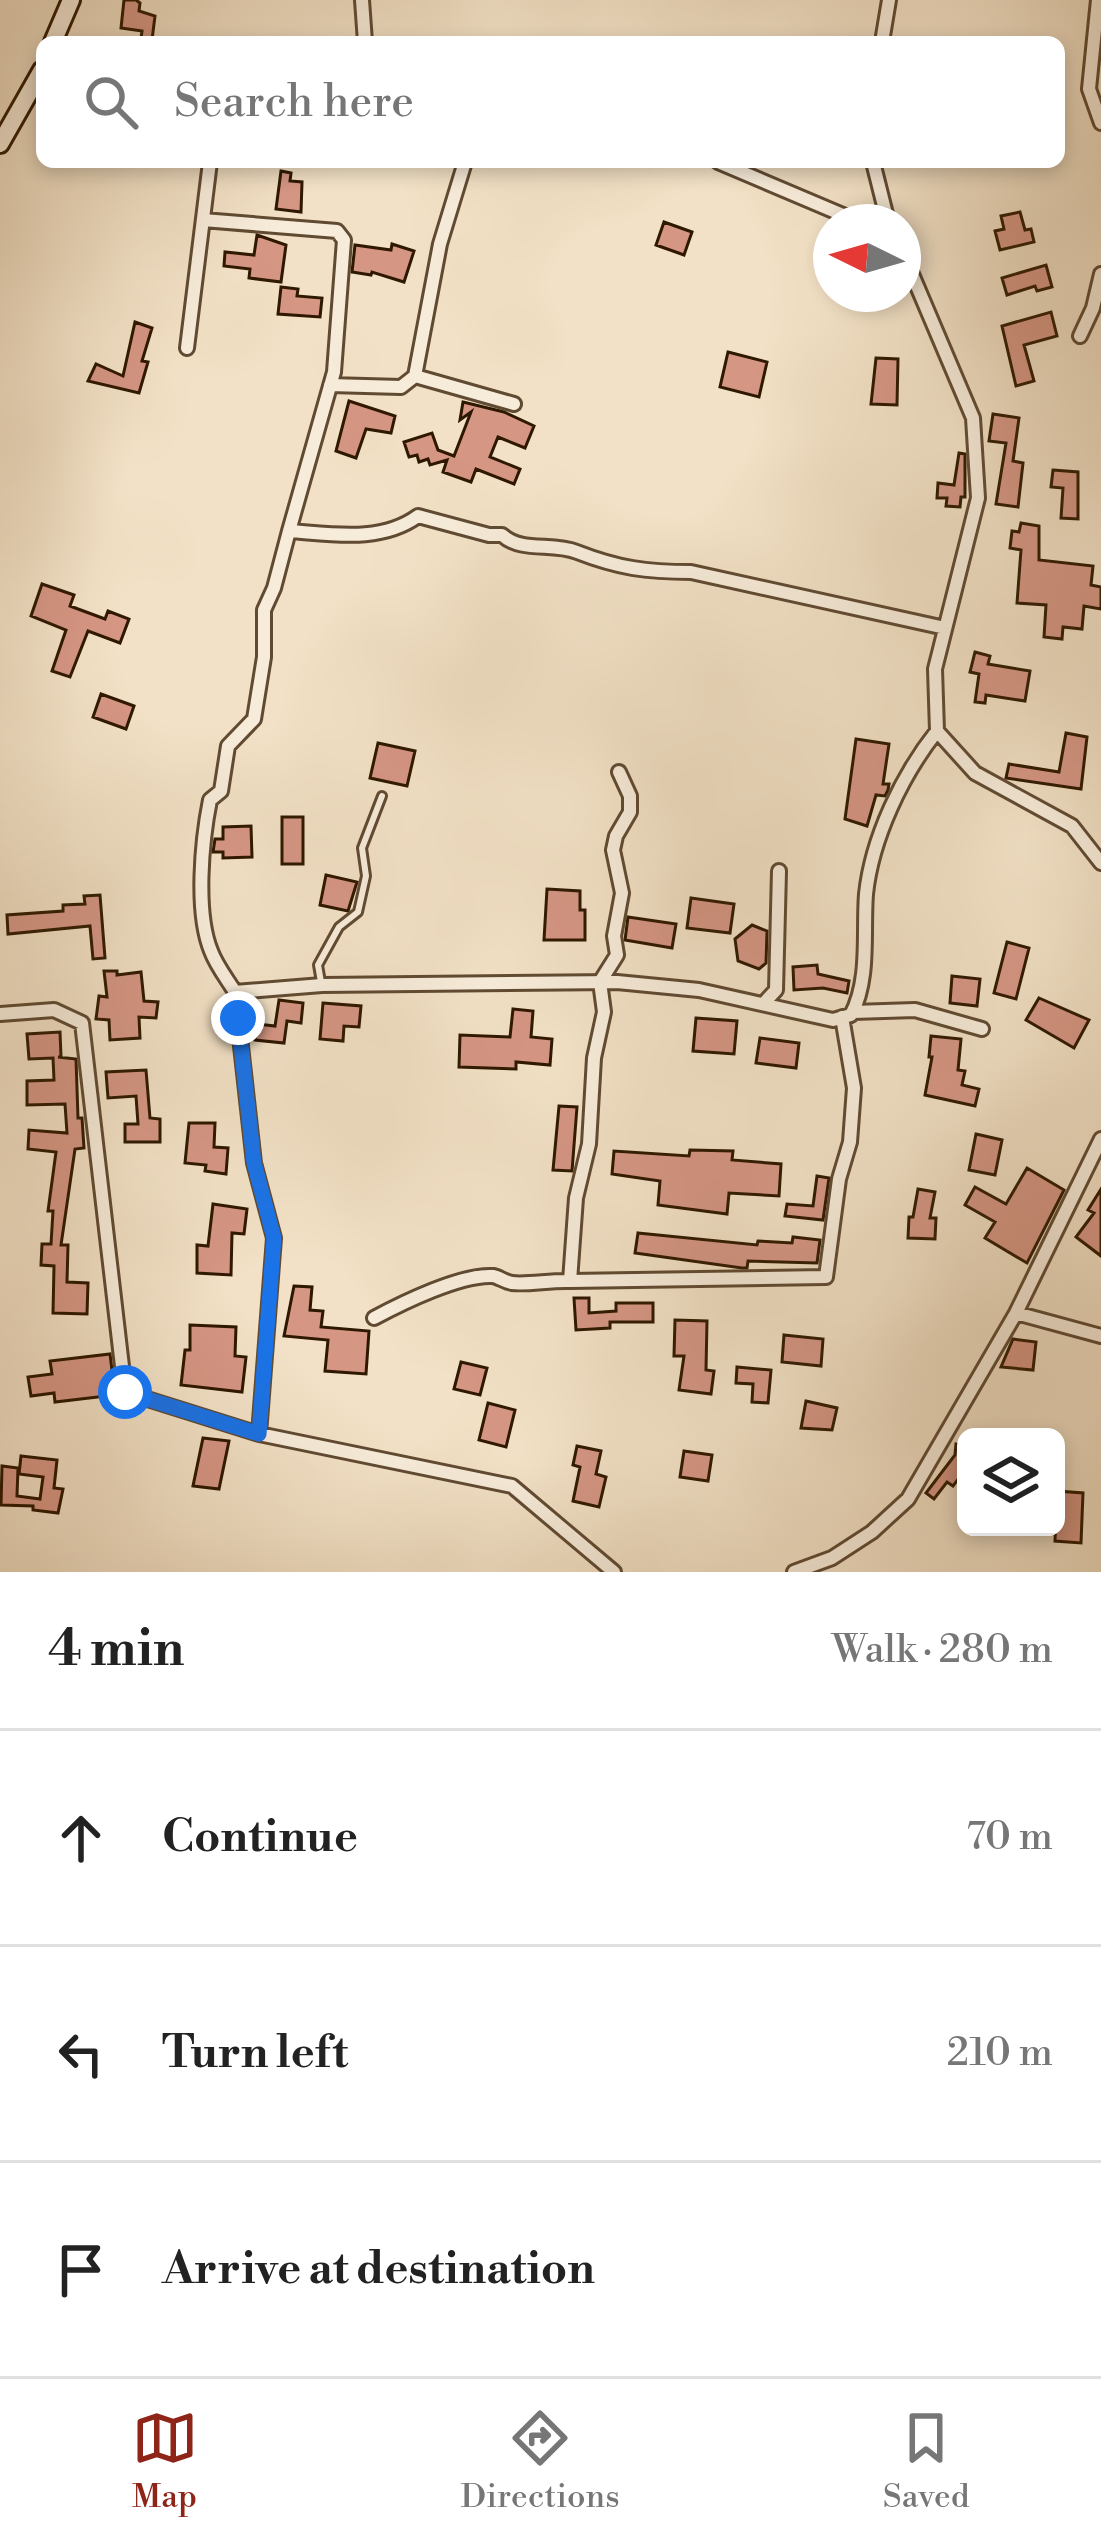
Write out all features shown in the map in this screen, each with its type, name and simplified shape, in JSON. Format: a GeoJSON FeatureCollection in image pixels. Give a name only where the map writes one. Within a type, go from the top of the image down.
{"type":"FeatureCollection","features":[{"type":"Feature","properties":{"kind":"main road"},"geometry":{"type":"LineString","coordinates":[[56,36],[71,0]]}},
{"type":"Feature","properties":{"kind":"main road"},"geometry":{"type":"LineString","coordinates":[[0,142],[36,80]]}},
{"type":"Feature","properties":{"kind":"street"},"geometry":{"type":"LineString","coordinates":[[362,0],[365,36]]}},
{"type":"Feature","properties":{"kind":"street"},"geometry":{"type":"LineString","coordinates":[[883,36],[889,0]]}},
{"type":"Feature","properties":{"kind":"street"},"geometry":{"type":"LineString","coordinates":[[1098,0],[1089,89],[1101,123]]}},
{"type":"Feature","properties":{"kind":"street"},"geometry":{"type":"LineString","coordinates":[[187,348],[209,168]]}},
{"type":"Feature","properties":{"kind":"street"},"geometry":{"type":"LineString","coordinates":[[330,385],[401,387],[415,376],[436,263],[463,168]]}},
{"type":"Feature","properties":{"kind":"street"},"geometry":{"type":"LineString","coordinates":[[732,168],[817,204]]}},
{"type":"Feature","properties":{"kind":"street"},"geometry":{"type":"LineString","coordinates":[[874,168],[884,204]]}},
{"type":"Feature","properties":{"kind":"street"},"geometry":{"type":"LineString","coordinates":[[203,220],[337,231],[344,240],[330,385],[264,610],[265,657],[254,719],[228,746],[220,791],[210,800],[204,832],[204,906],[210,950],[235,992],[254,1163],[274,1238],[259,1434]]}},
{"type":"Feature","properties":{"kind":"street"},"geometry":{"type":"LineString","coordinates":[[1080,336],[1101,274]]}},
{"type":"Feature","properties":{"kind":"street"},"geometry":{"type":"LineString","coordinates":[[374,1318],[450,1284],[493,1276],[513,1283],[826,1277],[839,1179],[850,1142],[854,1088],[847,1015],[860,999],[866,892],[875,848],[911,769],[937,731],[934,669],[979,498],[973,418],[921,295]]}},
{"type":"Feature","properties":{"kind":"street"},"geometry":{"type":"LineString","coordinates":[[415,376],[514,404]]}},
{"type":"Feature","properties":{"kind":"street"},"geometry":{"type":"LineString","coordinates":[[290,531],[357,535],[400,529],[418,515],[502,535],[512,544],[575,551],[591,561],[652,572],[692,572],[945,628]]}},
{"type":"Feature","properties":{"kind":"street"},"geometry":{"type":"LineString","coordinates":[[937,731],[975,773],[1072,826],[1101,863]]}},
{"type":"Feature","properties":{"kind":"street"},"geometry":{"type":"LineString","coordinates":[[570,1281],[576,1198],[589,1144],[595,1058],[604,1012],[600,982],[617,955],[614,936],[622,893],[614,850],[630,812],[630,796],[619,772]]}},
{"type":"Feature","properties":{"kind":"street"},"geometry":{"type":"LineString","coordinates":[[764,1003],[776,990],[779,871]]}},
{"type":"Feature","properties":{"kind":"street"},"geometry":{"type":"LineString","coordinates":[[235,992],[322,985],[600,982],[699,989],[833,1020],[915,1010],[982,1029]]}},
{"type":"Feature","properties":{"kind":"street"},"geometry":{"type":"LineString","coordinates":[[0,1014],[54,1010],[82,1023],[125,1392],[259,1434],[512,1486],[614,1572]]}},
{"type":"Feature","properties":{"kind":"street"},"geometry":{"type":"LineString","coordinates":[[794,1572],[832,1558],[872,1532],[908,1499],[1016,1312],[1101,1139]]}},
{"type":"Feature","properties":{"kind":"street"},"geometry":{"type":"LineString","coordinates":[[1016,1312],[1101,1336]]}},
{"type":"Feature","properties":{"kind":"lane"},"geometry":{"type":"LineString","coordinates":[[322,985],[318,965],[339,927],[358,912],[364,896],[362,848],[382,796]]}},
{"type":"Feature","properties":{"kind":"building"},"geometry":{"type":"Polygon","coordinates":[[[124,0],[136,0],[139,11],[155,16],[152,36],[121,28],[124,0]]]}},
{"type":"Feature","properties":{"kind":"building"},"geometry":{"type":"Polygon","coordinates":[[[281,171],[291,173],[290,181],[302,182],[301,212],[276,209],[281,171]]]}},
{"type":"Feature","properties":{"kind":"building"},"geometry":{"type":"Polygon","coordinates":[[[1020,212],[1034,242],[1000,250],[995,231],[1004,229],[1001,216],[1020,212]]]}},
{"type":"Feature","properties":{"kind":"building"},"geometry":{"type":"Polygon","coordinates":[[[664,222],[692,232],[684,255],[656,245],[664,222]]]}},
{"type":"Feature","properties":{"kind":"building"},"geometry":{"type":"Polygon","coordinates":[[[257,235],[286,245],[281,282],[249,278],[250,269],[224,266],[225,252],[254,255],[257,235]]]}},
{"type":"Feature","properties":{"kind":"building"},"geometry":{"type":"Polygon","coordinates":[[[392,244],[414,251],[404,282],[372,272],[352,272],[355,245],[391,250],[392,244]]]}},
{"type":"Feature","properties":{"kind":"building"},"geometry":{"type":"Polygon","coordinates":[[[1046,265],[1052,287],[1037,291],[1035,286],[1007,295],[1002,278],[1046,265]]]}},
{"type":"Feature","properties":{"kind":"building"},"geometry":{"type":"Polygon","coordinates":[[[281,287],[298,289],[297,296],[322,298],[320,317],[278,314],[281,287]]]}},
{"type":"Feature","properties":{"kind":"building"},"geometry":{"type":"Polygon","coordinates":[[[1051,312],[1057,336],[1024,345],[1034,381],[1016,386],[1002,326],[1051,312]]]}},
{"type":"Feature","properties":{"kind":"building"},"geometry":{"type":"Polygon","coordinates":[[[135,322],[152,328],[139,393],[88,381],[96,364],[123,376],[135,322]]]}},
{"type":"Feature","properties":{"kind":"building"},"geometry":{"type":"Polygon","coordinates":[[[728,352],[767,362],[759,397],[720,387],[728,352]]]}},
{"type":"Feature","properties":{"kind":"building"},"geometry":{"type":"Polygon","coordinates":[[[876,358],[898,359],[897,405],[871,404],[876,358]]]}},
{"type":"Feature","properties":{"kind":"building"},"geometry":{"type":"Polygon","coordinates":[[[349,401],[395,416],[391,433],[366,429],[356,458],[336,451],[349,401]]]}},
{"type":"Feature","properties":{"kind":"building"},"geometry":{"type":"Polygon","coordinates":[[[463,402],[504,412],[534,426],[525,448],[498,437],[490,457],[520,469],[514,484],[476,469],[471,482],[443,472],[447,460],[430,465],[428,459],[419,462],[417,455],[409,457],[404,442],[432,433],[438,450],[454,456],[471,412],[460,420],[463,402]]]}},
{"type":"Feature","properties":{"kind":"building"},"geometry":{"type":"Polygon","coordinates":[[[993,414],[1019,418],[1013,461],[1023,463],[1018,507],[996,504],[1006,443],[989,441],[993,414]]]}},
{"type":"Feature","properties":{"kind":"building"},"geometry":{"type":"Polygon","coordinates":[[[959,453],[965,454],[965,497],[960,507],[946,506],[947,498],[937,498],[938,483],[954,485],[959,453]]]}},
{"type":"Feature","properties":{"kind":"building"},"geometry":{"type":"Polygon","coordinates":[[[1053,470],[1078,472],[1078,519],[1061,518],[1063,488],[1051,487],[1053,470]]]}},
{"type":"Feature","properties":{"kind":"building"},"geometry":{"type":"Polygon","coordinates":[[[1021,523],[1039,526],[1039,560],[1093,566],[1091,585],[1101,587],[1101,609],[1084,606],[1082,629],[1063,627],[1062,639],[1044,637],[1046,605],[1017,603],[1021,550],[1010,548],[1012,531],[1019,532],[1021,523]]]}},
{"type":"Feature","properties":{"kind":"building"},"geometry":{"type":"Polygon","coordinates":[[[42,584],[74,595],[70,606],[105,619],[108,611],[129,619],[120,643],[88,631],[70,677],[52,671],[66,630],[31,616],[42,584]]]}},
{"type":"Feature","properties":{"kind":"building"},"geometry":{"type":"Polygon","coordinates":[[[975,652],[990,656],[988,664],[1030,671],[1025,701],[986,695],[985,703],[975,702],[979,674],[970,672],[975,652]]]}},
{"type":"Feature","properties":{"kind":"building"},"geometry":{"type":"Polygon","coordinates":[[[101,694],[134,706],[126,729],[93,717],[101,694]]]}},
{"type":"Feature","properties":{"kind":"building"},"geometry":{"type":"Polygon","coordinates":[[[1066,733],[1087,737],[1081,789],[1006,778],[1009,764],[1059,772],[1066,733]]]}},
{"type":"Feature","properties":{"kind":"building"},"geometry":{"type":"Polygon","coordinates":[[[856,739],[889,744],[883,784],[889,784],[888,790],[885,796],[876,795],[867,826],[845,819],[856,739]]]}},
{"type":"Feature","properties":{"kind":"building"},"geometry":{"type":"Polygon","coordinates":[[[378,743],[415,751],[407,786],[370,778],[378,743]]]}},
{"type":"Feature","properties":{"kind":"building"},"geometry":{"type":"Polygon","coordinates":[[[282,817],[303,817],[303,864],[282,864],[282,817]]]}},
{"type":"Feature","properties":{"kind":"building"},"geometry":{"type":"Polygon","coordinates":[[[251,826],[252,857],[223,858],[223,852],[213,852],[215,839],[223,839],[223,827],[251,826]]]}},
{"type":"Feature","properties":{"kind":"building"},"geometry":{"type":"Polygon","coordinates":[[[326,875],[357,882],[348,911],[320,905],[326,875]]]}},
{"type":"Feature","properties":{"kind":"building"},"geometry":{"type":"Polygon","coordinates":[[[547,889],[580,891],[585,940],[544,940],[547,889]]]}},
{"type":"Feature","properties":{"kind":"building"},"geometry":{"type":"Polygon","coordinates":[[[100,895],[105,958],[93,959],[90,926],[8,934],[7,915],[63,911],[63,905],[85,904],[84,896],[100,895]]]}},
{"type":"Feature","properties":{"kind":"building"},"geometry":{"type":"Polygon","coordinates":[[[691,898],[734,904],[730,933],[687,928],[691,898]]]}},
{"type":"Feature","properties":{"kind":"building"},"geometry":{"type":"Polygon","coordinates":[[[628,917],[676,924],[672,948],[625,940],[628,917]]]}},
{"type":"Feature","properties":{"kind":"building"},"geometry":{"type":"Polygon","coordinates":[[[752,925],[767,931],[766,963],[759,969],[738,961],[735,939],[752,925]]]}},
{"type":"Feature","properties":{"kind":"building"},"geometry":{"type":"Polygon","coordinates":[[[1007,942],[1029,948],[1016,999],[994,993],[1007,942]]]}},
{"type":"Feature","properties":{"kind":"building"},"geometry":{"type":"Polygon","coordinates":[[[817,965],[818,974],[849,981],[847,993],[823,988],[794,990],[793,967],[817,965]]]}},
{"type":"Feature","properties":{"kind":"building"},"geometry":{"type":"Polygon","coordinates":[[[104,971],[117,971],[117,975],[141,972],[144,1001],[158,1002],[156,1018],[139,1017],[140,1038],[110,1040],[109,1020],[96,1019],[99,996],[107,997],[104,971]]]}},
{"type":"Feature","properties":{"kind":"building"},"geometry":{"type":"Polygon","coordinates":[[[952,976],[980,979],[977,1006],[950,1003],[952,976]]]}},
{"type":"Feature","properties":{"kind":"building"},"geometry":{"type":"Polygon","coordinates":[[[1039,998],[1089,1020],[1074,1048],[1026,1020],[1039,998]]]}},
{"type":"Feature","properties":{"kind":"building"},"geometry":{"type":"Polygon","coordinates":[[[279,1000],[303,1003],[301,1023],[287,1021],[284,1043],[255,1040],[257,1024],[275,1026],[279,1000]]]}},
{"type":"Feature","properties":{"kind":"building"},"geometry":{"type":"Polygon","coordinates":[[[323,1003],[361,1006],[359,1027],[344,1026],[343,1041],[320,1039],[323,1003]]]}},
{"type":"Feature","properties":{"kind":"building"},"geometry":{"type":"Polygon","coordinates":[[[513,1009],[533,1011],[531,1037],[552,1039],[550,1065],[516,1062],[516,1069],[459,1067],[460,1035],[510,1037],[513,1009]]]}},
{"type":"Feature","properties":{"kind":"building"},"geometry":{"type":"Polygon","coordinates":[[[696,1018],[737,1021],[734,1054],[693,1051],[696,1018]]]}},
{"type":"Feature","properties":{"kind":"building"},"geometry":{"type":"Polygon","coordinates":[[[60,1032],[58,1057],[76,1059],[84,1148],[75,1149],[61,1245],[68,1245],[67,1282],[88,1283],[87,1314],[53,1313],[54,1266],[41,1265],[42,1244],[51,1244],[53,1211],[48,1211],[56,1152],[28,1149],[29,1130],[67,1133],[65,1104],[27,1105],[27,1081],[54,1080],[53,1058],[29,1059],[27,1034],[60,1032]]]}},
{"type":"Feature","properties":{"kind":"building"},"geometry":{"type":"Polygon","coordinates":[[[931,1036],[961,1039],[958,1070],[965,1071],[962,1085],[979,1089],[975,1106],[925,1095],[931,1036]]]}},
{"type":"Feature","properties":{"kind":"building"},"geometry":{"type":"Polygon","coordinates":[[[760,1038],[799,1043],[796,1068],[756,1063],[760,1038]]]}},
{"type":"Feature","properties":{"kind":"building"},"geometry":{"type":"Polygon","coordinates":[[[146,1070],[150,1118],[160,1119],[160,1142],[125,1142],[125,1124],[138,1124],[136,1096],[108,1098],[106,1072],[146,1070]]]}},
{"type":"Feature","properties":{"kind":"building"},"geometry":{"type":"Polygon","coordinates":[[[559,1106],[577,1107],[572,1171],[553,1170],[559,1106]]]}},
{"type":"Feature","properties":{"kind":"building"},"geometry":{"type":"Polygon","coordinates":[[[189,1123],[215,1123],[214,1147],[228,1148],[226,1174],[185,1163],[189,1123]]]}},
{"type":"Feature","properties":{"kind":"building"},"geometry":{"type":"Polygon","coordinates":[[[976,1134],[1002,1140],[995,1175],[969,1170],[976,1134]]]}},
{"type":"Feature","properties":{"kind":"building"},"geometry":{"type":"Polygon","coordinates":[[[690,1150],[733,1151],[732,1160],[781,1164],[779,1196],[729,1193],[727,1214],[658,1205],[660,1181],[612,1174],[614,1151],[689,1156],[690,1150]]]}},
{"type":"Feature","properties":{"kind":"building"},"geometry":{"type":"Polygon","coordinates":[[[1027,1168],[1064,1190],[1027,1263],[985,1238],[995,1222],[965,1205],[975,1187],[1006,1204],[1027,1168]]]}},
{"type":"Feature","properties":{"kind":"building"},"geometry":{"type":"Polygon","coordinates":[[[817,1176],[829,1178],[823,1220],[785,1216],[787,1204],[813,1206],[817,1176]]]}},
{"type":"Feature","properties":{"kind":"building"},"geometry":{"type":"Polygon","coordinates":[[[918,1189],[935,1192],[930,1218],[936,1218],[935,1239],[908,1238],[918,1189]]]}},
{"type":"Feature","properties":{"kind":"building"},"geometry":{"type":"Polygon","coordinates":[[[1101,1189],[1101,1256],[1076,1237],[1094,1213],[1088,1210],[1101,1189]]]}},
{"type":"Feature","properties":{"kind":"building"},"geometry":{"type":"Polygon","coordinates":[[[213,1204],[247,1209],[244,1234],[232,1233],[231,1275],[197,1273],[197,1245],[208,1246],[213,1204]]]}},
{"type":"Feature","properties":{"kind":"building"},"geometry":{"type":"Polygon","coordinates":[[[638,1233],[757,1245],[758,1241],[792,1243],[793,1237],[820,1240],[817,1263],[748,1261],[747,1268],[742,1268],[635,1253],[638,1233]]]}},
{"type":"Feature","properties":{"kind":"building"},"geometry":{"type":"Polygon","coordinates":[[[294,1286],[312,1287],[310,1310],[323,1311],[321,1327],[369,1331],[366,1374],[325,1371],[328,1340],[284,1336],[294,1286]]]}},
{"type":"Feature","properties":{"kind":"building"},"geometry":{"type":"Polygon","coordinates":[[[574,1298],[589,1298],[589,1313],[616,1311],[616,1303],[653,1303],[653,1322],[610,1322],[610,1328],[576,1330],[574,1298]]]}},
{"type":"Feature","properties":{"kind":"building"},"geometry":{"type":"Polygon","coordinates":[[[675,1320],[707,1321],[706,1370],[714,1371],[711,1394],[679,1390],[684,1356],[674,1356],[675,1320]]]}},
{"type":"Feature","properties":{"kind":"building"},"geometry":{"type":"Polygon","coordinates":[[[190,1325],[236,1327],[235,1356],[246,1357],[242,1392],[181,1385],[185,1350],[190,1350],[190,1325]]]}},
{"type":"Feature","properties":{"kind":"building"},"geometry":{"type":"Polygon","coordinates":[[[784,1335],[823,1339],[821,1366],[782,1362],[784,1335]]]}},
{"type":"Feature","properties":{"kind":"building"},"geometry":{"type":"Polygon","coordinates":[[[1013,1339],[1036,1342],[1033,1370],[1001,1367],[1013,1339]]]}},
{"type":"Feature","properties":{"kind":"building"},"geometry":{"type":"Polygon","coordinates":[[[110,1354],[115,1395],[55,1402],[54,1393],[31,1396],[28,1377],[52,1374],[50,1361],[110,1354]]]}},
{"type":"Feature","properties":{"kind":"building"},"geometry":{"type":"Polygon","coordinates":[[[461,1362],[487,1368],[480,1395],[454,1389],[461,1362]]]}},
{"type":"Feature","properties":{"kind":"building"},"geometry":{"type":"Polygon","coordinates":[[[737,1367],[771,1370],[768,1403],[752,1402],[753,1384],[736,1383],[737,1367]]]}},
{"type":"Feature","properties":{"kind":"building"},"geometry":{"type":"Polygon","coordinates":[[[806,1401],[837,1408],[832,1430],[801,1428],[806,1401]]]}},
{"type":"Feature","properties":{"kind":"building"},"geometry":{"type":"Polygon","coordinates":[[[488,1403],[515,1410],[506,1447],[479,1440],[488,1403]]]}},
{"type":"Feature","properties":{"kind":"building"},"geometry":{"type":"Polygon","coordinates":[[[203,1438],[229,1441],[219,1489],[193,1486],[203,1438]]]}},
{"type":"Feature","properties":{"kind":"building"},"geometry":{"type":"Polygon","coordinates":[[[957,1444],[957,1481],[953,1486],[947,1482],[934,1499],[926,1493],[955,1455],[957,1444]]]}},
{"type":"Feature","properties":{"kind":"building"},"geometry":{"type":"Polygon","coordinates":[[[577,1446],[601,1451],[596,1474],[606,1477],[599,1507],[573,1501],[580,1467],[573,1465],[577,1446]]]}},
{"type":"Feature","properties":{"kind":"building"},"geometry":{"type":"Polygon","coordinates":[[[684,1451],[712,1455],[708,1481],[680,1477],[684,1451]]]}},
{"type":"Feature","properties":{"kind":"building"},"geometry":{"type":"Polygon","coordinates":[[[21,1456],[57,1460],[54,1488],[63,1489],[58,1513],[1,1505],[2,1466],[18,1468],[17,1496],[40,1499],[43,1477],[19,1474],[21,1456]]]}},
{"type":"Feature","properties":{"kind":"building"},"geometry":{"type":"Polygon","coordinates":[[[1065,1492],[1083,1493],[1081,1543],[1055,1541],[1055,1536],[1065,1536],[1065,1492]]]}},
{"type":"Feature","properties":{"kind":"route"},"geometry":{"type":"LineString","coordinates":[[125,1392],[259,1434],[274,1238],[254,1163],[238,1018]]}}]}
